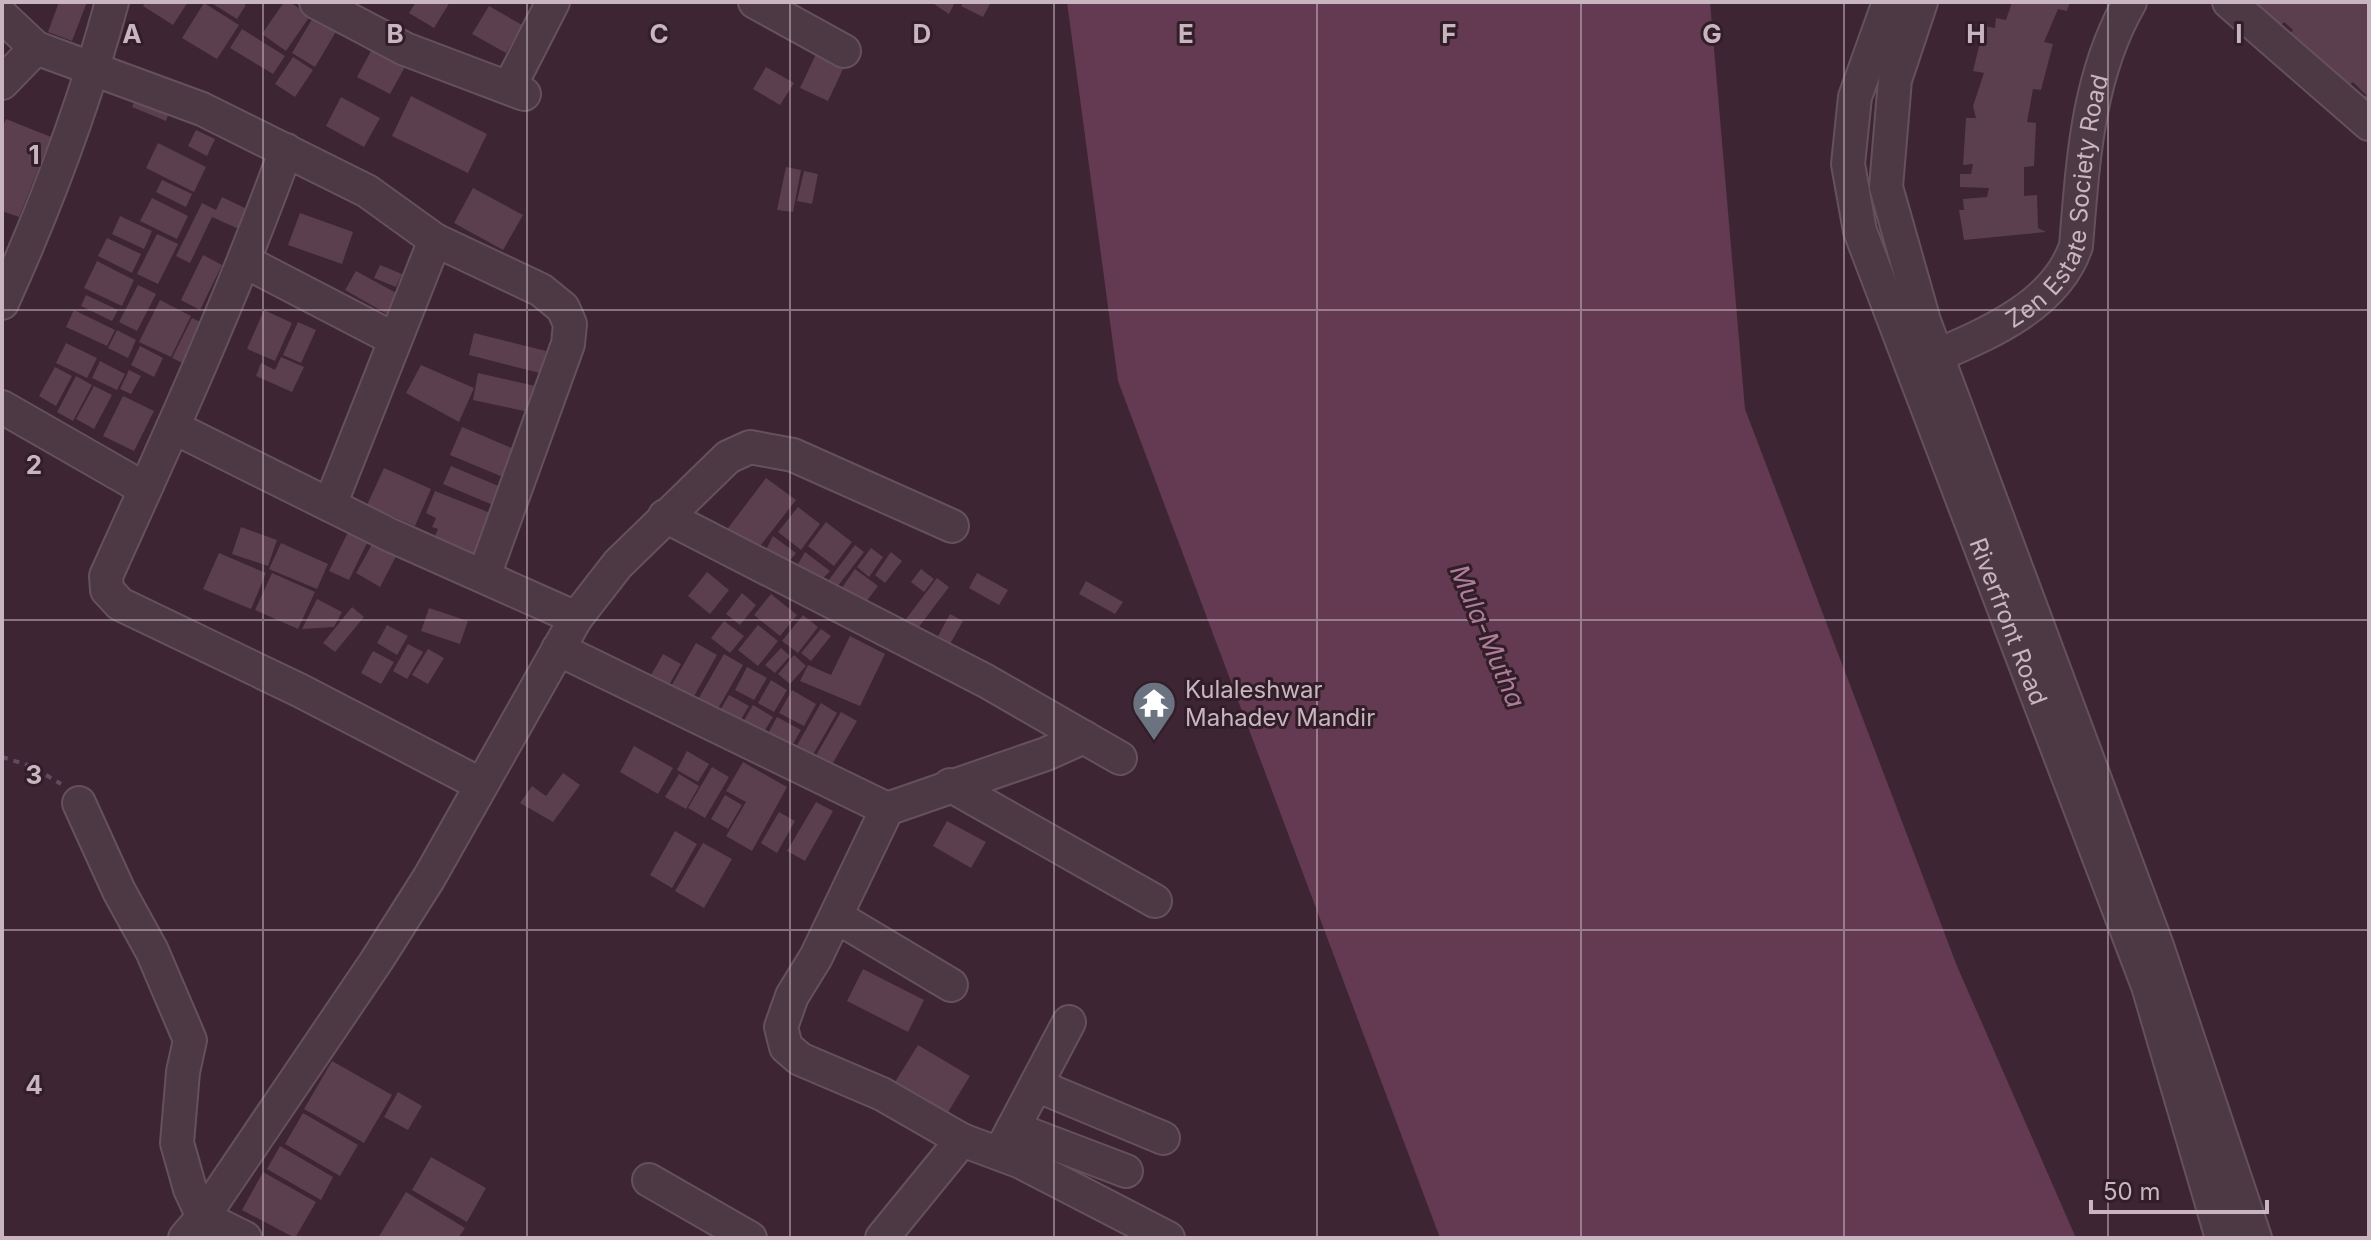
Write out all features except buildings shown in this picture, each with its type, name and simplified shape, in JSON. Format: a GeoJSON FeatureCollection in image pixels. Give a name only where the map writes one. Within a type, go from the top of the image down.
{"type":"FeatureCollection","features":[{"type":"Feature","properties":{"kind":"street"},"geometry":{"type":"LineString","coordinates":[[2,303],[30,241],[94,67],[112,2]]}},
{"type":"Feature","properties":{"kind":"street"},"geometry":{"type":"LineString","coordinates":[[316,2],[405,49],[516,91],[553,2]]}},
{"type":"Feature","properties":{"kind":"street"},"geometry":{"type":"LineString","coordinates":[[755,2],[844,51]]}},
{"type":"Feature","properties":{"kind":"street","name":"Riverfront Road"},"geometry":{"type":"LineString","coordinates":[[1889,2],[1855,97],[1848,164],[1860,231],[1924,362],[2145,946],[2190,1083],[2255,1238]]}},
{"type":"Feature","properties":{"kind":"street","name":"Riverfront Road"},"geometry":{"type":"LineString","coordinates":[[1921,2],[1895,80],[1886,187],[1924,362]]}},
{"type":"Feature","properties":{"kind":"street","name":"Zen Estate Society Road"},"geometry":{"type":"LineString","coordinates":[[1924,362],[2040,299],[2069,265],[2076,246],[2090,114],[2104,55],[2130,2]]}},
{"type":"Feature","properties":{"kind":"street"},"geometry":{"type":"LineString","coordinates":[[2229,2],[2369,124]]}},
{"type":"Feature","properties":{"kind":"street"},"geometry":{"type":"LineString","coordinates":[[2,16],[36,48],[202,109],[367,191],[435,240],[541,290],[563,308],[570,324],[568,344],[484,576]]}},
{"type":"Feature","properties":{"kind":"street"},"geometry":{"type":"LineString","coordinates":[[2,83],[36,48]]}},
{"type":"Feature","properties":{"kind":"street"},"geometry":{"type":"LineString","coordinates":[[286,150],[246,262],[175,428],[106,576],[107,590],[120,604],[301,691],[480,784]]}},
{"type":"Feature","properties":{"kind":"street"},"geometry":{"type":"LineString","coordinates":[[330,505],[435,240]]}},
{"type":"Feature","properties":{"kind":"street"},"geometry":{"type":"LineString","coordinates":[[246,262],[394,339]]}},
{"type":"Feature","properties":{"kind":"street"},"geometry":{"type":"LineString","coordinates":[[2,407],[145,489]]}},
{"type":"Feature","properties":{"kind":"street"},"geometry":{"type":"LineString","coordinates":[[175,428],[330,505],[576,618]]}},
{"type":"Feature","properties":{"kind":"street"},"geometry":{"type":"LineString","coordinates":[[194,1228],[377,960],[429,878],[576,618],[618,564],[728,457],[750,447],[769,448],[793,455],[952,526]]}},
{"type":"Feature","properties":{"kind":"street"},"geometry":{"type":"LineString","coordinates":[[665,516],[986,681],[1120,758]]}},
{"type":"Feature","properties":{"kind":"street"},"geometry":{"type":"LineString","coordinates":[[558,649],[887,809]]}},
{"type":"Feature","properties":{"kind":"street"},"geometry":{"type":"LineString","coordinates":[[1084,737],[1046,754],[887,809],[837,917],[792,996],[781,1027],[786,1047],[800,1059],[882,1094],[962,1140],[1006,1140],[1126,1171]]}},
{"type":"Feature","properties":{"kind":"street"},"geometry":{"type":"LineString","coordinates":[[950,785],[1155,901]]}},
{"type":"Feature","properties":{"kind":"street"},"geometry":{"type":"LineString","coordinates":[[79,803],[119,891],[152,951],[190,1040],[183,1072],[177,1143],[190,1189],[194,1228]]}},
{"type":"Feature","properties":{"kind":"street"},"geometry":{"type":"LineString","coordinates":[[837,917],[951,985]]}},
{"type":"Feature","properties":{"kind":"street"},"geometry":{"type":"LineString","coordinates":[[1006,1140],[1069,1022]]}},
{"type":"Feature","properties":{"kind":"street","name":"Riverfront Road"},"geometry":{"type":"LineString","coordinates":[[2190,1083],[2222,1238]]}},
{"type":"Feature","properties":{"kind":"street"},"geometry":{"type":"LineString","coordinates":[[1036,1085],[1163,1138]]}},
{"type":"Feature","properties":{"kind":"street"},"geometry":{"type":"LineString","coordinates":[[882,1238],[962,1140]]}},
{"type":"Feature","properties":{"kind":"street"},"geometry":{"type":"LineString","coordinates":[[1006,1140],[1168,1238]]}},
{"type":"Feature","properties":{"kind":"street"},"geometry":{"type":"LineString","coordinates":[[649,1180],[744,1237]]}},
{"type":"Feature","properties":{"kind":"street"},"geometry":{"type":"LineString","coordinates":[[194,1228],[245,1238]]}},
{"type":"Feature","properties":{"kind":"path"},"geometry":{"type":"LineString","coordinates":[[2,757],[31,766],[53,778],[79,803]]}},
{"type":"Feature","properties":{"kind":"water","name":"Mula-Mutha"},"geometry":{"type":"Polygon","coordinates":[[[1067,2],[1710,2],[1745,409],[1957,966],[2076,1238],[1440,1238],[1118,381],[1067,2]]]}},
{"type":"Feature","properties":{"kind":"place","name":"Kulaleshwar Mahadev Mandir"},"geometry":{"type":"Point","coordinates":[1154,742]}}]}
